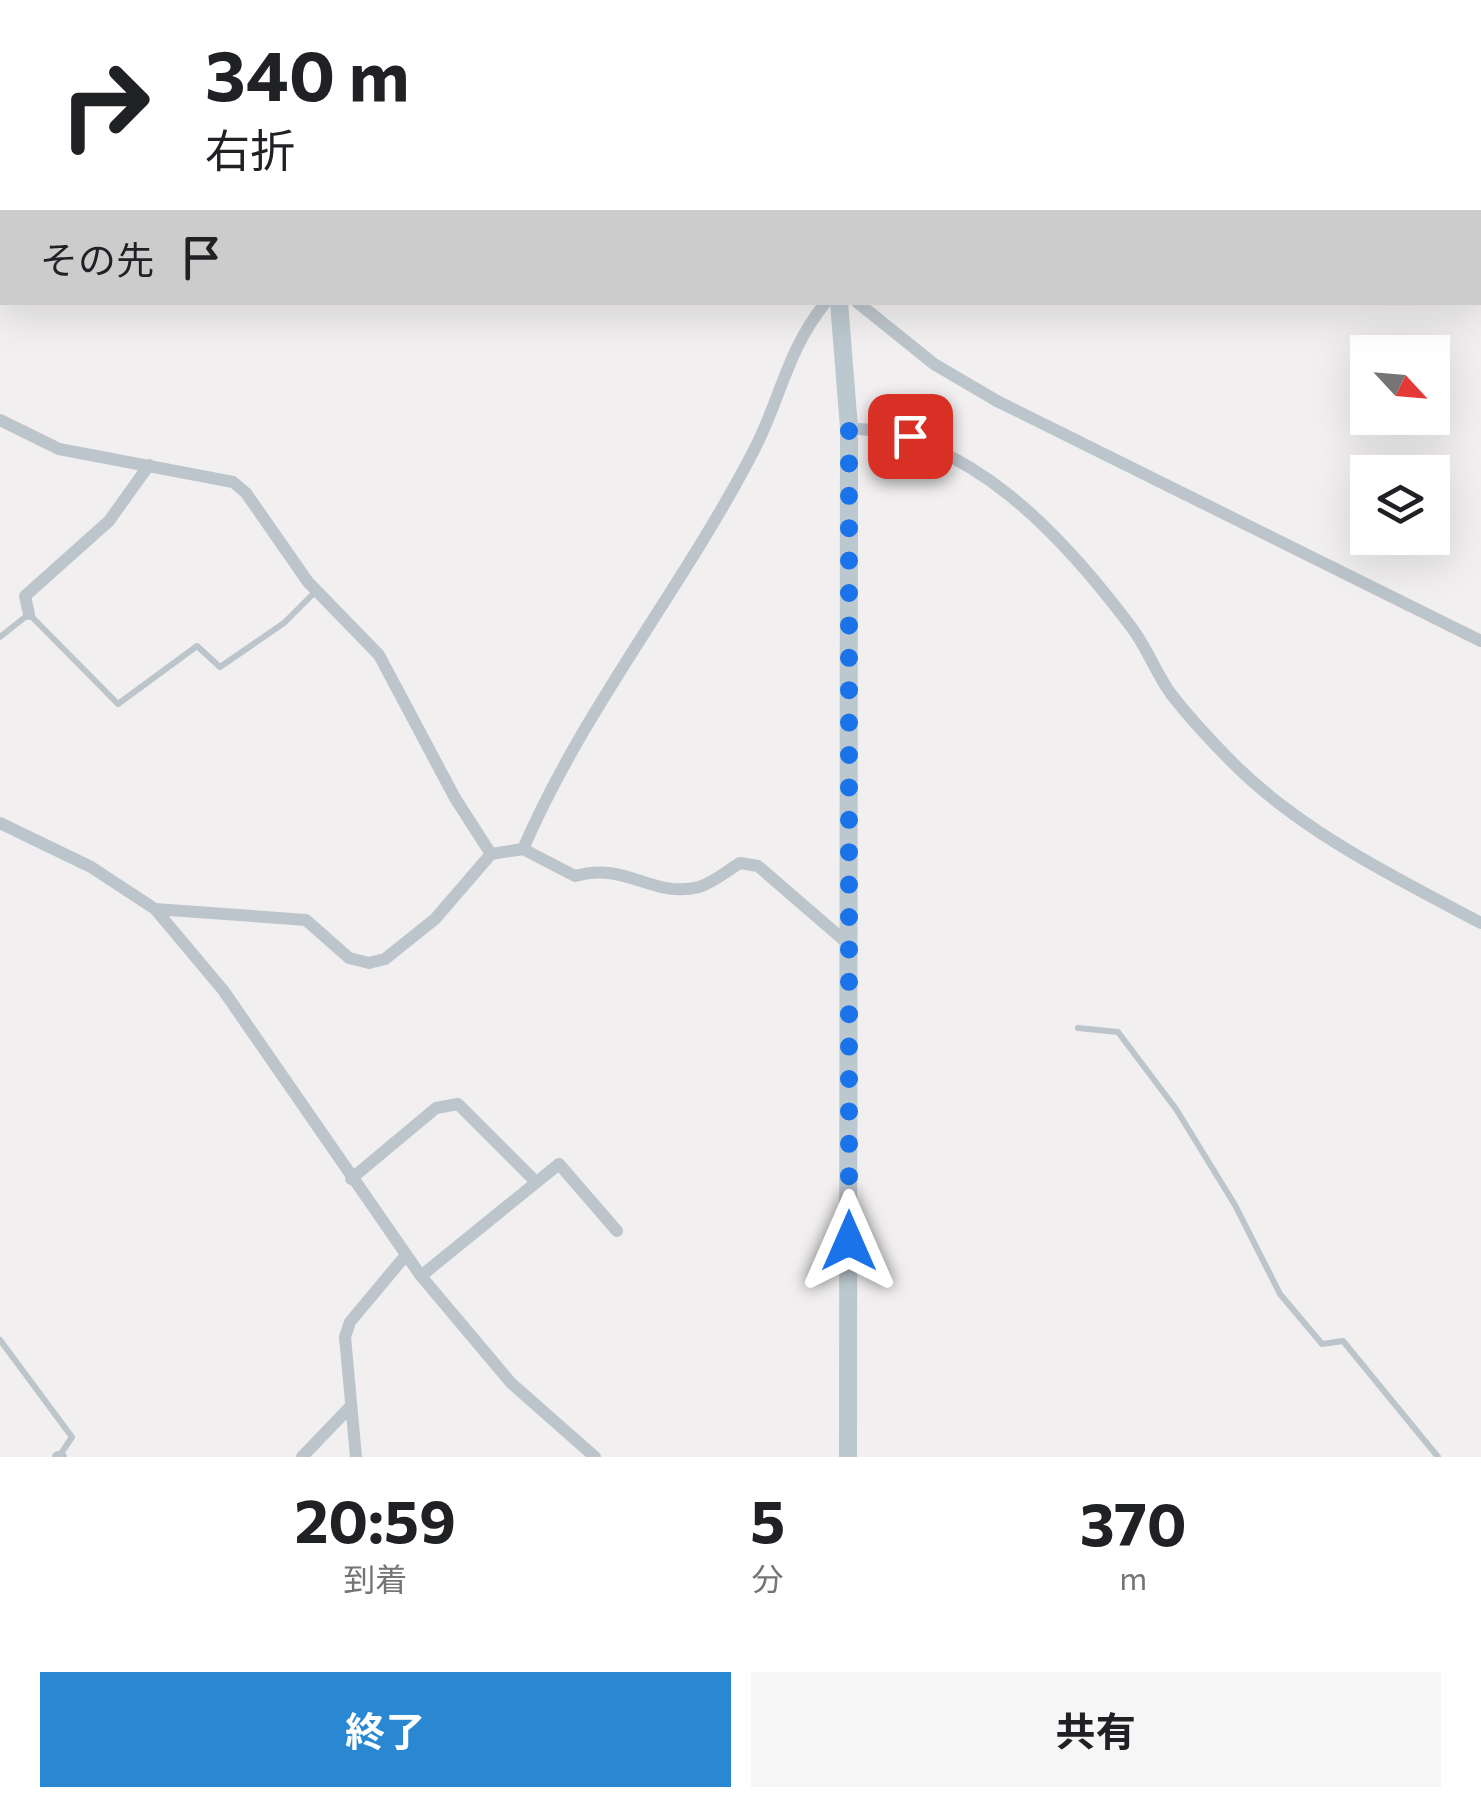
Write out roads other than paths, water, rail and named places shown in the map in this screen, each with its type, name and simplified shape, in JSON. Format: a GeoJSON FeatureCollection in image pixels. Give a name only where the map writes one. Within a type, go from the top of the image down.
{"type":"FeatureCollection","features":[{"type":"Feature","properties":{"kind":"street"},"geometry":{"type":"LineString","coordinates":[[523,849],[592,709],[754,451],[801,333],[824,305]]}},
{"type":"Feature","properties":{"kind":"street"},"geometry":{"type":"LineString","coordinates":[[839,305],[849,428],[848,1457]]}},
{"type":"Feature","properties":{"kind":"street"},"geometry":{"type":"LineString","coordinates":[[861,305],[934,364],[997,401],[1481,641]]}},
{"type":"Feature","properties":{"kind":"street"},"geometry":{"type":"LineString","coordinates":[[0,420],[59,449],[233,482],[246,493],[316,590],[379,655],[455,798],[492,854]]}},
{"type":"Feature","properties":{"kind":"street"},"geometry":{"type":"LineString","coordinates":[[849,428],[910,436],[994,482],[1047,530],[1133,629],[1171,693],[1263,790],[1404,883],[1481,923]]}},
{"type":"Feature","properties":{"kind":"street"},"geometry":{"type":"LineString","coordinates":[[29,614],[25,596],[109,521],[149,464]]}},
{"type":"Feature","properties":{"kind":"street"},"geometry":{"type":"LineString","coordinates":[[0,823],[91,867],[138,894],[155,910],[223,990],[421,1276],[511,1383],[596,1457]]}},
{"type":"Feature","properties":{"kind":"street"},"geometry":{"type":"LineString","coordinates":[[155,910],[306,920],[349,958],[368,963],[385,958],[435,919],[492,854],[523,849],[575,876],[600,868],[670,889],[700,887],[740,863],[758,866],[846,942]]}},
{"type":"Feature","properties":{"kind":"street"},"geometry":{"type":"LineString","coordinates":[[351,1179],[436,1108],[458,1104],[536,1182]]}},
{"type":"Feature","properties":{"kind":"street"},"geometry":{"type":"LineString","coordinates":[[421,1276],[560,1164],[617,1231]]}},
{"type":"Feature","properties":{"kind":"street"},"geometry":{"type":"LineString","coordinates":[[356,1457],[345,1337],[350,1322],[406,1255]]}},
{"type":"Feature","properties":{"kind":"street"},"geometry":{"type":"LineString","coordinates":[[302,1457],[351,1406]]}},
{"type":"Feature","properties":{"kind":"lane"},"geometry":{"type":"LineString","coordinates":[[0,637],[29,614],[118,704],[198,646],[220,667],[284,623],[316,590]]}},
{"type":"Feature","properties":{"kind":"lane"},"geometry":{"type":"LineString","coordinates":[[1078,1028],[1118,1032],[1186,1125],[1235,1205],[1280,1294],[1322,1344],[1343,1340],[1438,1457]]}},
{"type":"Feature","properties":{"kind":"lane"},"geometry":{"type":"LineString","coordinates":[[0,1340],[72,1437],[60,1457]]}}]}
